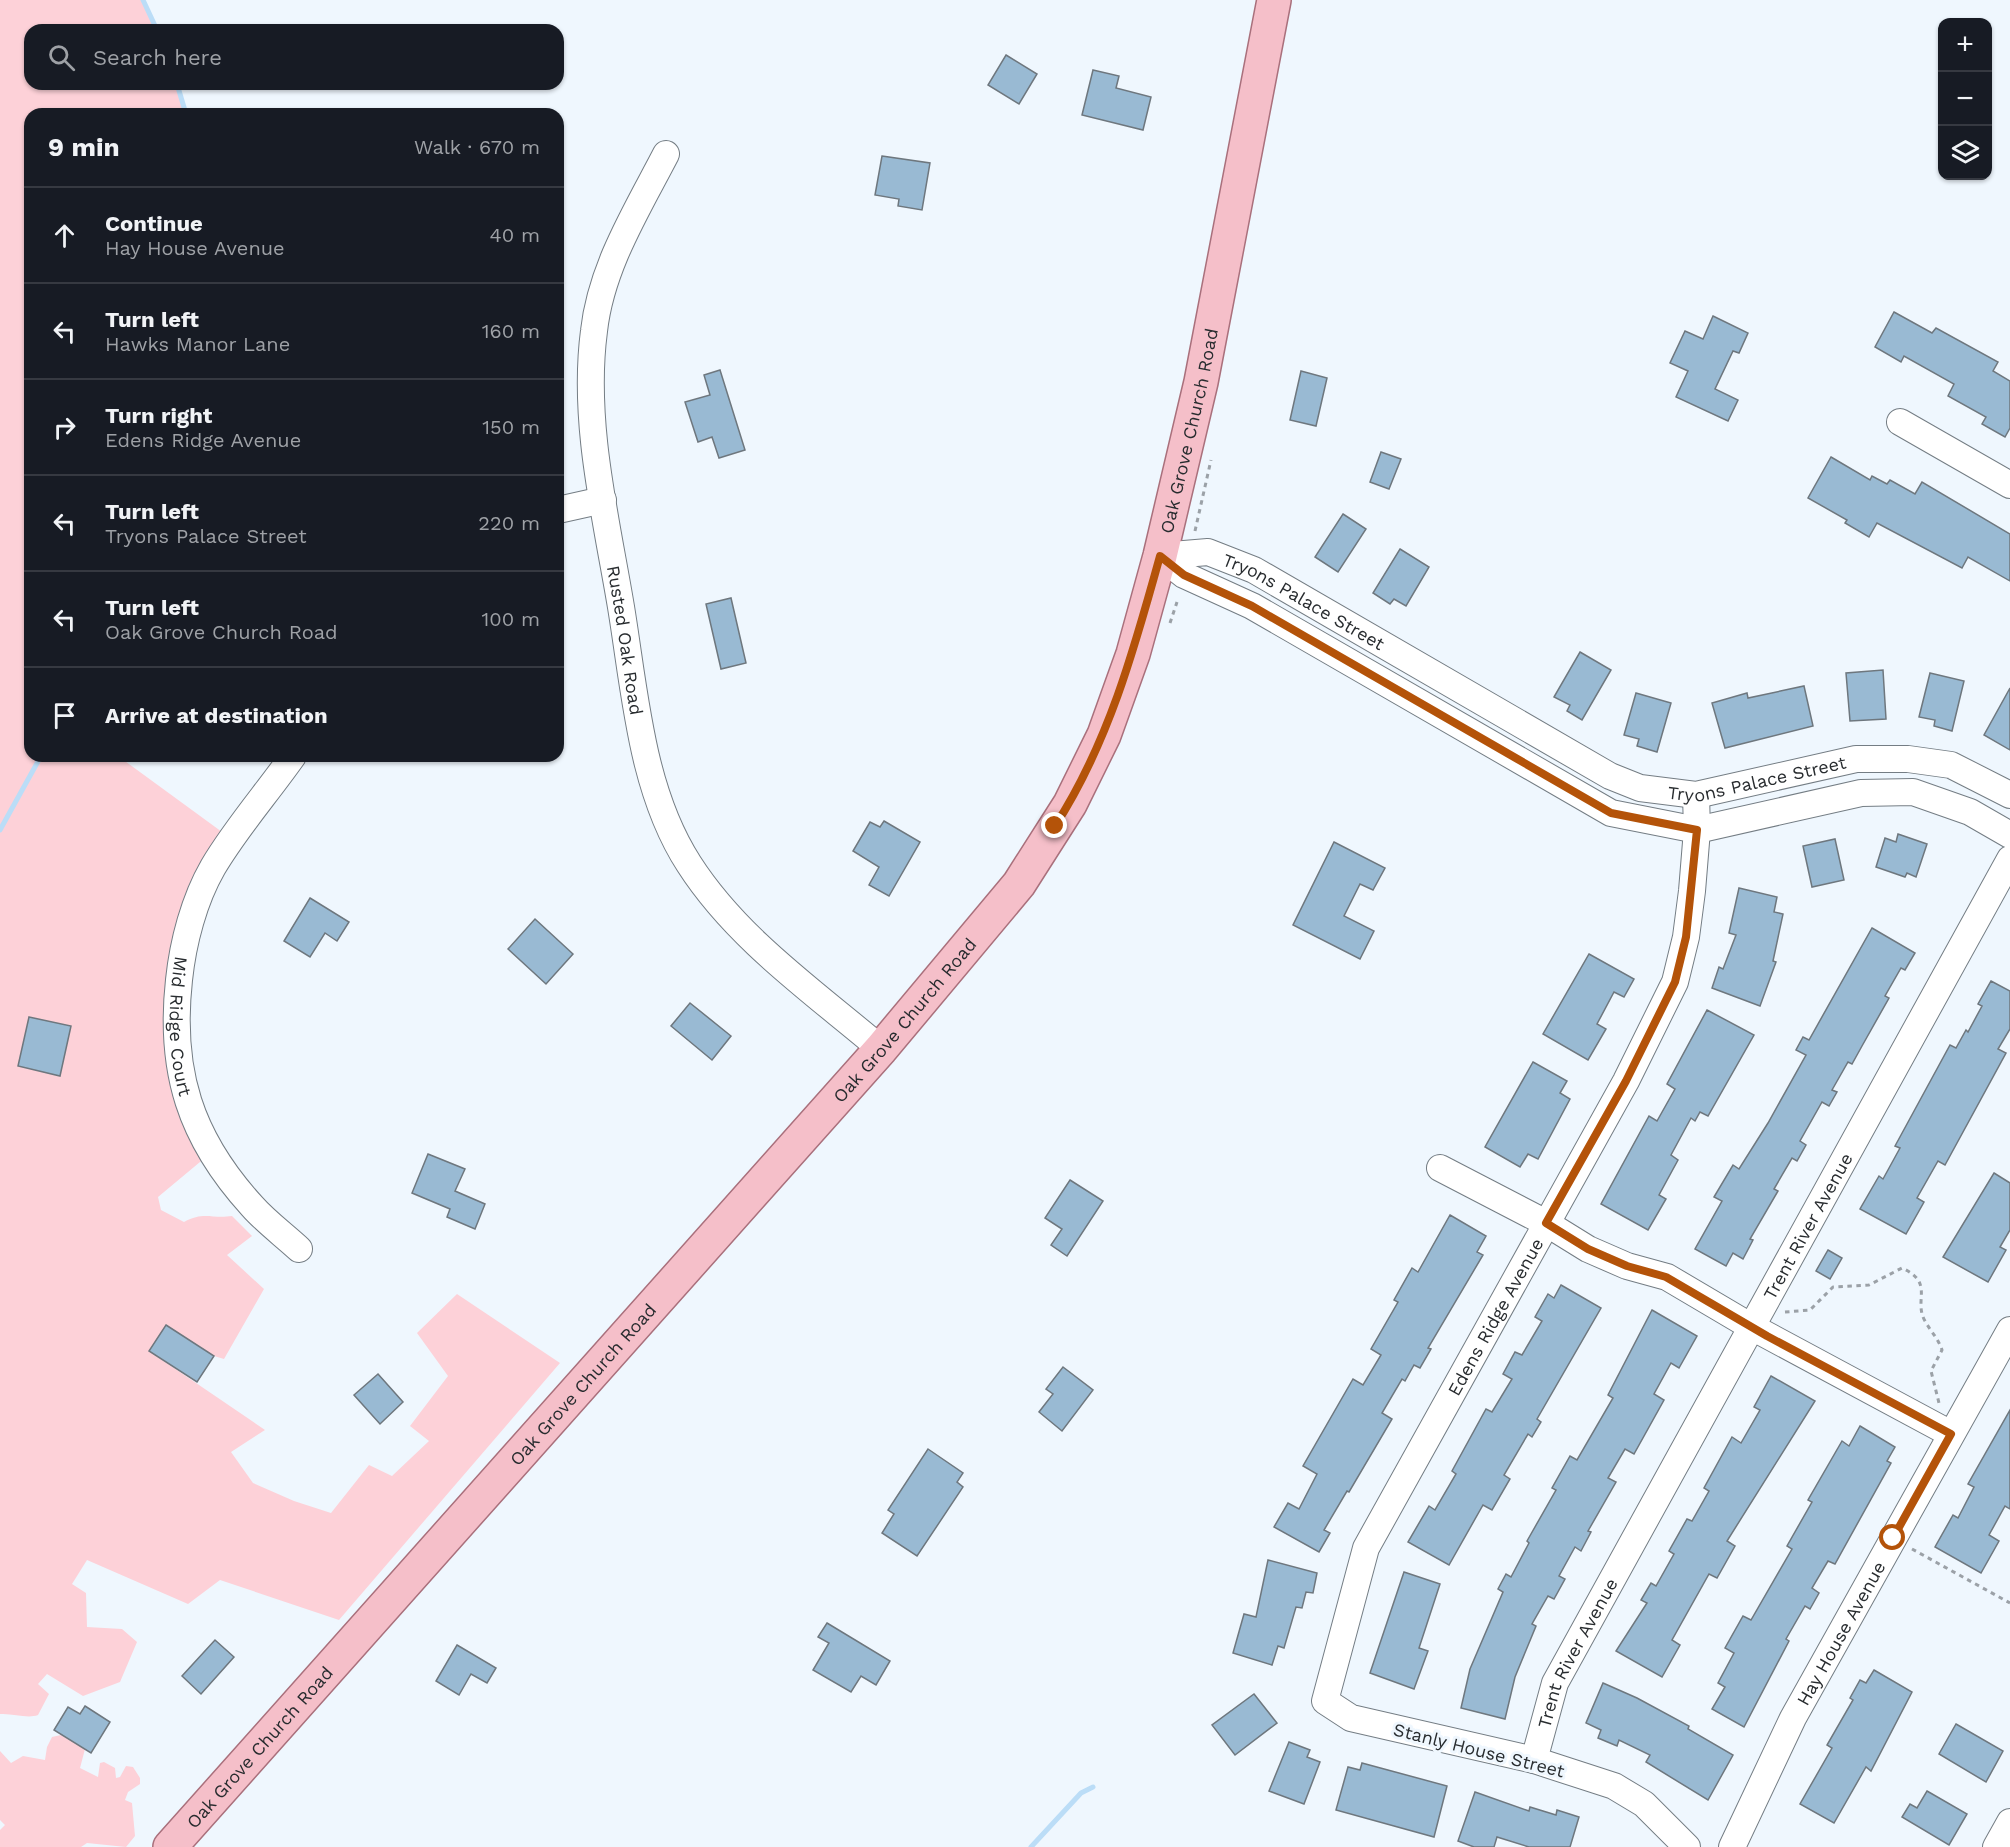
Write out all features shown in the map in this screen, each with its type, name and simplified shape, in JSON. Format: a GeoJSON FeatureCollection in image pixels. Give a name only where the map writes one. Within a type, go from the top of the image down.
{"type":"FeatureCollection","features":[{"type":"Feature","properties":{"kind":"main road","name":"Oak Grove Church Road"},"geometry":{"type":"LineString","coordinates":[[170,1847],[881,1050],[1019,884],[1070,804],[1107,725],[1133,654],[1160,556],[1201,382],[1274,0]]}},
{"type":"Feature","properties":{"kind":"street","name":"Rusted Oak Road"},"geometry":{"type":"LineString","coordinates":[[666,154],[627,228],[605,280],[597,314],[590,396],[603,500],[646,755],[662,809],[688,863],[731,921],[881,1050]]}},
{"type":"Feature","properties":{"kind":"street"},"geometry":{"type":"LineString","coordinates":[[1900,422],[2010,485]]}},
{"type":"Feature","properties":{"kind":"street"},"geometry":{"type":"LineString","coordinates":[[564,509],[603,500]]}},
{"type":"Feature","properties":{"kind":"street","name":"Tryons Palace Street"},"geometry":{"type":"LineString","coordinates":[[1160,556],[1208,552],[1254,570],[1610,776],[1640,788],[1696,795],[1856,759],[1908,759],[1951,765],[2010,795]]}},
{"type":"Feature","properties":{"kind":"street","name":"Tryons Palace Street"},"geometry":{"type":"LineString","coordinates":[[1160,556],[1184,575],[1252,606],[1611,813],[1697,830],[1861,793],[1913,792],[1970,812],[2010,835]]}},
{"type":"Feature","properties":{"kind":"street"},"geometry":{"type":"LineString","coordinates":[[1408,698],[1424,669]]}},
{"type":"Feature","properties":{"kind":"street","name":"Mid Ridge Court"},"geometry":{"type":"LineString","coordinates":[[289,762],[213,868],[192,915],[180,964],[175,1015],[176,1045],[183,1088],[200,1132],[224,1172],[253,1207],[299,1249]]}},
{"type":"Feature","properties":{"kind":"street","name":"Edens Ridge Avenue"},"geometry":{"type":"LineString","coordinates":[[1324,1701],[1366,1548],[1626,1081],[1675,982],[1686,937],[1697,830],[1696,795]]}},
{"type":"Feature","properties":{"kind":"street","name":"Trent River Avenue"},"geometry":{"type":"LineString","coordinates":[[1534,1760],[1555,1683],[1750,1326],[2010,859]]}},
{"type":"Feature","properties":{"kind":"street"},"geometry":{"type":"LineString","coordinates":[[1440,1168],[1546,1223],[1588,1249],[1627,1266],[1666,1277],[1750,1326],[1951,1434]]}},
{"type":"Feature","properties":{"kind":"street","name":"Hay House Avenue"},"geometry":{"type":"LineString","coordinates":[[1732,1847],[1793,1718],[2010,1330]]}},
{"type":"Feature","properties":{"kind":"street","name":"Stanly House Street"},"geometry":{"type":"LineString","coordinates":[[1324,1701],[1351,1718],[1534,1760],[1614,1786],[1644,1804],[1686,1847]]}},
{"type":"Feature","properties":{"kind":"street"},"geometry":{"type":"LineString","coordinates":[[1996,1847],[2010,1822]]}},
{"type":"Feature","properties":{"kind":"path"},"geometry":{"type":"LineString","coordinates":[[1194,531],[1213,452]]}},
{"type":"Feature","properties":{"kind":"path"},"geometry":{"type":"LineString","coordinates":[[1781,1312],[1810,1310],[1833,1287],[1869,1285],[1902,1268],[1914,1274],[1922,1286],[1923,1319],[1937,1338],[1941,1350],[1931,1371],[1933,1386],[1941,1408]]}},
{"type":"Feature","properties":{"kind":"path"},"geometry":{"type":"LineString","coordinates":[[1893,1538],[2010,1603]]}},
{"type":"Feature","properties":{"kind":"shaded area"},"geometry":{"type":"Polygon","coordinates":[[[0,0],[143,0],[154,24],[24,24],[24,90],[179,90],[184,108],[24,108],[24,762],[126,762],[233,840],[213,868],[175,1015],[212,1152],[158,1197],[161,1210],[184,1222],[202,1216],[232,1216],[252,1236],[227,1255],[264,1289],[224,1359],[214,1356],[166,1325],[149,1351],[265,1430],[231,1452],[253,1483],[294,1501],[331,1513],[369,1465],[392,1476],[429,1441],[410,1426],[448,1376],[417,1333],[457,1294],[560,1363],[339,1620],[220,1580],[188,1604],[87,1560],[72,1584],[86,1593],[87,1627],[122,1629],[137,1642],[120,1682],[83,1696],[47,1674],[38,1684],[49,1694],[38,1715],[0,1714],[0,0]],[[30,1017],[19,1066],[60,1076],[30,1017]]]}},
{"type":"Feature","properties":{"kind":"shaded area"},"geometry":{"type":"Polygon","coordinates":[[[61,1735],[85,1749],[80,1768],[98,1777],[100,1763],[104,1762],[115,1768],[116,1778],[120,1777],[126,1766],[133,1767],[140,1778],[140,1784],[128,1792],[125,1800],[132,1803],[135,1836],[126,1847],[87,1843],[81,1847],[0,1847],[0,1830],[5,1825],[0,1820],[0,1751],[11,1763],[23,1756],[45,1760],[47,1747],[52,1737],[61,1735]]]}},
{"type":"Feature","properties":{"kind":"building"},"geometry":{"type":"Polygon","coordinates":[[[1006,55],[1037,74],[1019,104],[988,85],[1006,55]]]}},
{"type":"Feature","properties":{"kind":"building"},"geometry":{"type":"Polygon","coordinates":[[[1093,70],[1119,76],[1116,88],[1151,97],[1143,130],[1082,115],[1093,70]]]}},
{"type":"Feature","properties":{"kind":"building"},"geometry":{"type":"Polygon","coordinates":[[[882,156],[930,163],[922,210],[898,206],[899,199],[875,195],[882,156]]]}},
{"type":"Feature","properties":{"kind":"building"},"geometry":{"type":"Polygon","coordinates":[[[1894,312],[1932,333],[1936,328],[1998,362],[1993,371],[2010,381],[2010,428],[2005,437],[1982,424],[1986,417],[1948,396],[1954,384],[1904,356],[1901,362],[1875,347],[1894,312]]]}},
{"type":"Feature","properties":{"kind":"building"},"geometry":{"type":"Polygon","coordinates":[[[1713,316],[1748,333],[1739,353],[1733,351],[1715,389],[1738,400],[1728,421],[1676,397],[1688,371],[1670,363],[1685,331],[1703,339],[1713,316]]]}},
{"type":"Feature","properties":{"kind":"building"},"geometry":{"type":"Polygon","coordinates":[[[720,370],[745,450],[719,458],[712,437],[698,442],[685,402],[710,395],[704,375],[720,370]]]}},
{"type":"Feature","properties":{"kind":"building"},"geometry":{"type":"Polygon","coordinates":[[[1301,371],[1327,378],[1316,426],[1290,420],[1301,371]]]}},
{"type":"Feature","properties":{"kind":"building"},"geometry":{"type":"Polygon","coordinates":[[[1381,452],[1401,459],[1389,489],[1370,482],[1381,452]]]}},
{"type":"Feature","properties":{"kind":"building"},"geometry":{"type":"Polygon","coordinates":[[[1831,457],[1870,480],[1872,476],[1887,484],[1890,480],[1915,494],[1922,482],[2010,534],[2010,581],[1968,557],[1962,568],[1877,523],[1869,537],[1845,523],[1847,520],[1808,498],[1831,457]]]}},
{"type":"Feature","properties":{"kind":"building"},"geometry":{"type":"Polygon","coordinates":[[[1343,514],[1366,529],[1338,572],[1315,557],[1343,514]]]}},
{"type":"Feature","properties":{"kind":"building"},"geometry":{"type":"Polygon","coordinates":[[[1400,549],[1429,567],[1406,606],[1394,599],[1390,604],[1373,593],[1400,549]]]}},
{"type":"Feature","properties":{"kind":"building"},"geometry":{"type":"Polygon","coordinates":[[[731,598],[746,663],[721,669],[706,604],[731,598]]]}},
{"type":"Feature","properties":{"kind":"building"},"geometry":{"type":"Polygon","coordinates":[[[1580,652],[1611,670],[1582,720],[1567,711],[1570,705],[1554,697],[1580,652]]]}},
{"type":"Feature","properties":{"kind":"building"},"geometry":{"type":"Polygon","coordinates":[[[1883,670],[1886,719],[1850,721],[1846,673],[1883,670]]]}},
{"type":"Feature","properties":{"kind":"building"},"geometry":{"type":"Polygon","coordinates":[[[1930,673],[1964,681],[1952,731],[1934,726],[1935,720],[1919,717],[1930,673]]]}},
{"type":"Feature","properties":{"kind":"building"},"geometry":{"type":"Polygon","coordinates":[[[1804,686],[1813,726],[1725,748],[1712,703],[1747,693],[1748,698],[1804,686]]]}},
{"type":"Feature","properties":{"kind":"building"},"geometry":{"type":"Polygon","coordinates":[[[2010,688],[2010,750],[1984,735],[2010,688]]]}},
{"type":"Feature","properties":{"kind":"building"},"geometry":{"type":"Polygon","coordinates":[[[1636,693],[1671,703],[1657,752],[1637,746],[1639,739],[1624,735],[1636,693]]]}},
{"type":"Feature","properties":{"kind":"building"},"geometry":{"type":"Polygon","coordinates":[[[884,821],[920,842],[889,896],[869,885],[879,867],[853,851],[870,822],[880,827],[884,821]]]}},
{"type":"Feature","properties":{"kind":"building"},"geometry":{"type":"Polygon","coordinates":[[[1898,834],[1927,844],[1916,877],[1907,873],[1905,877],[1876,867],[1885,838],[1896,842],[1898,834]]]}},
{"type":"Feature","properties":{"kind":"building"},"geometry":{"type":"Polygon","coordinates":[[[1835,839],[1844,880],[1812,887],[1803,846],[1835,839]]]}},
{"type":"Feature","properties":{"kind":"building"},"geometry":{"type":"Polygon","coordinates":[[[1334,842],[1385,868],[1373,890],[1360,884],[1344,916],[1374,931],[1360,959],[1293,925],[1334,842]]]}},
{"type":"Feature","properties":{"kind":"building"},"geometry":{"type":"Polygon","coordinates":[[[1739,888],[1777,897],[1774,912],[1783,914],[1773,961],[1776,962],[1760,1006],[1712,988],[1719,967],[1723,969],[1736,935],[1729,933],[1739,888]]]}},
{"type":"Feature","properties":{"kind":"building"},"geometry":{"type":"Polygon","coordinates":[[[310,898],[349,922],[337,941],[325,933],[310,957],[284,941],[310,898]]]}},
{"type":"Feature","properties":{"kind":"building"},"geometry":{"type":"Polygon","coordinates":[[[535,919],[573,954],[546,984],[508,949],[535,919]]]}},
{"type":"Feature","properties":{"kind":"building"},"geometry":{"type":"Polygon","coordinates":[[[1872,928],[1915,953],[1905,970],[1901,968],[1885,996],[1889,998],[1852,1064],[1848,1062],[1832,1090],[1837,1092],[1829,1106],[1822,1102],[1800,1141],[1806,1145],[1797,1161],[1792,1158],[1774,1189],[1778,1191],[1750,1239],[1753,1240],[1743,1259],[1733,1253],[1726,1266],[1695,1249],[1722,1201],[1714,1197],[1733,1165],[1739,1169],[1768,1123],[1806,1055],[1796,1050],[1803,1037],[1809,1040],[1872,928]]]}},
{"type":"Feature","properties":{"kind":"building"},"geometry":{"type":"Polygon","coordinates":[[[1589,954],[1634,979],[1624,997],[1614,992],[1597,1024],[1606,1029],[1588,1060],[1543,1034],[1589,954]]]}},
{"type":"Feature","properties":{"kind":"building"},"geometry":{"type":"Polygon","coordinates":[[[1991,981],[2010,991],[2010,1029],[1998,1049],[2006,1053],[1945,1165],[1938,1161],[1917,1198],[1924,1202],[1906,1234],[1860,1209],[1879,1176],[1883,1179],[1900,1148],[1895,1146],[1950,1045],[1956,1048],[1966,1030],[1968,1032],[1982,1006],[1978,1004],[1991,981]]]}},
{"type":"Feature","properties":{"kind":"building"},"geometry":{"type":"Polygon","coordinates":[[[690,1003],[731,1036],[712,1060],[671,1026],[690,1003]]]}},
{"type":"Feature","properties":{"kind":"building"},"geometry":{"type":"Polygon","coordinates":[[[1707,1010],[1754,1035],[1708,1116],[1700,1112],[1695,1121],[1691,1118],[1671,1155],[1678,1160],[1659,1195],[1666,1199],[1648,1230],[1601,1204],[1649,1116],[1657,1121],[1675,1089],[1667,1084],[1707,1010]]]}},
{"type":"Feature","properties":{"kind":"building"},"geometry":{"type":"Polygon","coordinates":[[[29,1017],[71,1026],[60,1076],[18,1066],[29,1017]]]}},
{"type":"Feature","properties":{"kind":"building"},"geometry":{"type":"Polygon","coordinates":[[[1533,1062],[1567,1081],[1560,1093],[1570,1099],[1538,1159],[1528,1154],[1520,1167],[1485,1147],[1533,1062]]]}},
{"type":"Feature","properties":{"kind":"building"},"geometry":{"type":"Polygon","coordinates":[[[428,1154],[465,1169],[455,1191],[485,1204],[475,1229],[447,1217],[450,1209],[412,1193],[428,1154]]]}},
{"type":"Feature","properties":{"kind":"building"},"geometry":{"type":"Polygon","coordinates":[[[1994,1173],[2010,1183],[2010,1230],[2000,1247],[2006,1250],[1988,1282],[1943,1257],[1994,1173]]]}},
{"type":"Feature","properties":{"kind":"building"},"geometry":{"type":"Polygon","coordinates":[[[1070,1180],[1103,1201],[1067,1256],[1051,1245],[1062,1229],[1045,1218],[1070,1180]]]}},
{"type":"Feature","properties":{"kind":"building"},"geometry":{"type":"Polygon","coordinates":[[[1450,1215],[1486,1236],[1477,1252],[1483,1255],[1428,1348],[1431,1349],[1420,1368],[1414,1365],[1405,1381],[1402,1379],[1382,1413],[1392,1419],[1324,1530],[1330,1533],[1319,1552],[1274,1527],[1288,1503],[1299,1509],[1317,1474],[1303,1466],[1353,1379],[1363,1385],[1381,1355],[1371,1349],[1398,1302],[1394,1300],[1412,1268],[1418,1272],[1450,1215]]]}},
{"type":"Feature","properties":{"kind":"building"},"geometry":{"type":"Polygon","coordinates":[[[1828,1250],[1842,1258],[1830,1279],[1816,1271],[1828,1250]]]}},
{"type":"Feature","properties":{"kind":"building"},"geometry":{"type":"Polygon","coordinates":[[[1561,1285],[1601,1308],[1537,1419],[1541,1422],[1532,1437],[1528,1434],[1504,1475],[1510,1479],[1492,1510],[1483,1505],[1449,1565],[1408,1542],[1429,1506],[1435,1510],[1456,1474],[1452,1471],[1486,1409],[1492,1412],[1512,1379],[1503,1374],[1515,1352],[1522,1355],[1542,1321],[1535,1317],[1548,1294],[1554,1298],[1561,1285]]]}},
{"type":"Feature","properties":{"kind":"building"},"geometry":{"type":"Polygon","coordinates":[[[1652,1310],[1697,1336],[1679,1368],[1671,1363],[1654,1394],[1664,1400],[1634,1454],[1625,1449],[1608,1478],[1616,1482],[1588,1531],[1591,1532],[1581,1551],[1575,1547],[1559,1576],[1565,1579],[1554,1599],[1548,1596],[1532,1624],[1536,1626],[1515,1677],[1505,1719],[1461,1708],[1470,1669],[1503,1592],[1498,1589],[1506,1574],[1511,1577],[1529,1543],[1527,1541],[1556,1490],[1552,1488],[1570,1456],[1577,1460],[1613,1398],[1608,1395],[1652,1310]]]}},
{"type":"Feature","properties":{"kind":"building"},"geometry":{"type":"Polygon","coordinates":[[[166,1325],[214,1356],[197,1382],[149,1351],[166,1325]]]}},
{"type":"Feature","properties":{"kind":"building"},"geometry":{"type":"Polygon","coordinates":[[[1063,1367],[1093,1390],[1062,1431],[1039,1412],[1053,1394],[1046,1389],[1063,1367]]]}},
{"type":"Feature","properties":{"kind":"building"},"geometry":{"type":"Polygon","coordinates":[[[378,1374],[403,1402],[380,1424],[354,1395],[378,1374]]]}},
{"type":"Feature","properties":{"kind":"building"},"geometry":{"type":"Polygon","coordinates":[[[1771,1376],[1815,1401],[1727,1541],[1735,1546],[1717,1578],[1709,1574],[1672,1640],[1680,1645],[1662,1677],[1616,1651],[1647,1603],[1641,1600],[1651,1583],[1656,1586],[1674,1554],[1669,1551],[1687,1519],[1692,1521],[1709,1491],[1704,1488],[1732,1437],[1741,1443],[1760,1410],[1754,1407],[1771,1376]]]}},
{"type":"Feature","properties":{"kind":"building"},"geometry":{"type":"Polygon","coordinates":[[[2010,1410],[2010,1509],[2005,1506],[1989,1535],[1999,1541],[1981,1573],[1935,1547],[1953,1515],[1958,1518],[1974,1487],[1968,1484],[2010,1410]]]}},
{"type":"Feature","properties":{"kind":"building"},"geometry":{"type":"Polygon","coordinates":[[[1860,1426],[1895,1447],[1887,1461],[1891,1463],[1835,1564],[1828,1561],[1812,1588],[1819,1593],[1810,1609],[1805,1606],[1786,1639],[1789,1641],[1744,1727],[1712,1709],[1725,1687],[1718,1683],[1734,1653],[1725,1648],[1743,1616],[1751,1620],[1792,1549],[1787,1546],[1812,1502],[1808,1500],[1842,1441],[1849,1446],[1860,1426]]]}},
{"type":"Feature","properties":{"kind":"building"},"geometry":{"type":"Polygon","coordinates":[[[928,1449],[963,1473],[957,1482],[963,1487],[917,1556],[882,1533],[894,1514],[888,1510],[928,1449]]]}},
{"type":"Feature","properties":{"kind":"building"},"geometry":{"type":"Polygon","coordinates":[[[1268,1560],[1317,1573],[1313,1593],[1306,1592],[1302,1608],[1296,1607],[1284,1648],[1278,1646],[1272,1665],[1233,1653],[1244,1614],[1256,1617],[1268,1560]]]}},
{"type":"Feature","properties":{"kind":"building"},"geometry":{"type":"Polygon","coordinates":[[[1404,1572],[1440,1584],[1419,1648],[1428,1651],[1414,1689],[1370,1673],[1404,1572]]]}},
{"type":"Feature","properties":{"kind":"building"},"geometry":{"type":"Polygon","coordinates":[[[827,1623],[890,1661],[876,1685],[861,1676],[851,1692],[813,1670],[829,1643],[818,1637],[827,1623]]]}},
{"type":"Feature","properties":{"kind":"building"},"geometry":{"type":"Polygon","coordinates":[[[215,1640],[234,1657],[201,1694],[182,1676],[215,1640]]]}},
{"type":"Feature","properties":{"kind":"building"},"geometry":{"type":"Polygon","coordinates":[[[457,1645],[496,1668],[487,1683],[471,1674],[459,1695],[436,1681],[457,1645]]]}},
{"type":"Feature","properties":{"kind":"building"},"geometry":{"type":"Polygon","coordinates":[[[1874,1670],[1912,1692],[1871,1771],[1866,1767],[1834,1823],[1800,1804],[1832,1748],[1827,1745],[1853,1700],[1850,1698],[1860,1680],[1866,1683],[1874,1670]]]}},
{"type":"Feature","properties":{"kind":"building"},"geometry":{"type":"Polygon","coordinates":[[[1603,1683],[1689,1726],[1688,1729],[1733,1755],[1708,1800],[1646,1762],[1650,1755],[1619,1740],[1617,1746],[1598,1738],[1601,1730],[1586,1723],[1603,1683]]]}},
{"type":"Feature","properties":{"kind":"building"},"geometry":{"type":"Polygon","coordinates":[[[1254,1694],[1277,1723],[1235,1755],[1212,1725],[1254,1694]]]}},
{"type":"Feature","properties":{"kind":"building"},"geometry":{"type":"Polygon","coordinates":[[[85,1706],[110,1722],[91,1753],[54,1730],[68,1707],[80,1714],[85,1706]]]}},
{"type":"Feature","properties":{"kind":"building"},"geometry":{"type":"Polygon","coordinates":[[[1956,1724],[2003,1751],[1986,1782],[1939,1754],[1956,1724]]]}},
{"type":"Feature","properties":{"kind":"building"},"geometry":{"type":"Polygon","coordinates":[[[1289,1742],[1310,1750],[1307,1757],[1320,1762],[1304,1804],[1269,1791],[1289,1742]]]}},
{"type":"Feature","properties":{"kind":"building"},"geometry":{"type":"Polygon","coordinates":[[[1362,1763],[1447,1786],[1434,1837],[1336,1810],[1348,1767],[1360,1770],[1362,1763]]]}},
{"type":"Feature","properties":{"kind":"building"},"geometry":{"type":"Polygon","coordinates":[[[1927,1791],[1967,1814],[1949,1845],[1902,1817],[1910,1804],[1917,1808],[1927,1791]]]}},
{"type":"Feature","properties":{"kind":"building"},"geometry":{"type":"Polygon","coordinates":[[[1475,1792],[1529,1811],[1530,1807],[1556,1815],[1557,1810],[1579,1817],[1570,1847],[1529,1847],[1497,1837],[1494,1847],[1474,1847],[1458,1841],[1475,1792]]]}},
{"type":"Feature","properties":{"kind":"waterway"},"geometry":{"type":"LineString","coordinates":[[143,0],[154,24]]}},
{"type":"Feature","properties":{"kind":"waterway"},"geometry":{"type":"LineString","coordinates":[[179,90],[184,108]]}},
{"type":"Feature","properties":{"kind":"waterway"},"geometry":{"type":"LineString","coordinates":[[0,830],[38,762]]}},
{"type":"Feature","properties":{"kind":"waterway"},"geometry":{"type":"LineString","coordinates":[[1031,1847],[1081,1793],[1093,1787]]}},
{"type":"Feature","properties":{"kind":"route"},"geometry":{"type":"LineString","coordinates":[[1055,826],[1070,804],[1104,735],[1133,654],[1160,556],[1196,582],[1252,606],[1611,813],[1697,830],[1686,937],[1675,982],[1626,1081],[1546,1223],[1588,1249],[1627,1266],[1666,1277],[1767,1336],[1951,1434],[1893,1538]]}}]}
